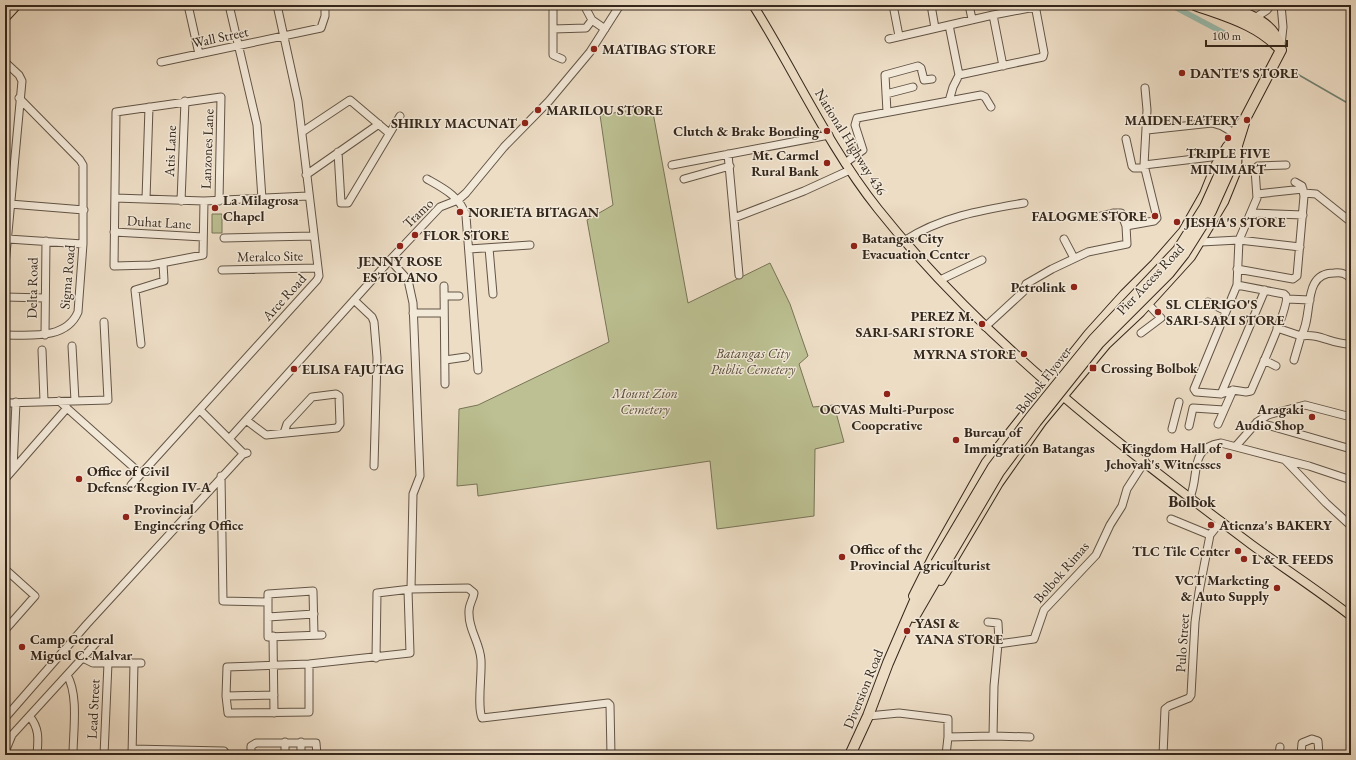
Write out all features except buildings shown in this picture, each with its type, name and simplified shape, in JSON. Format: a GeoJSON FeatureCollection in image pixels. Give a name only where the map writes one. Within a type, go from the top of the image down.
{"type":"FeatureCollection","features":[{"type":"Feature","properties":{"kind":"highway"},"geometry":{"type":"LineString","coordinates":[[1195,5],[1245,24],[1273,41],[1281,50]]}},
{"type":"Feature","properties":{"kind":"highway"},"geometry":{"type":"LineString","coordinates":[[1223,5],[1255,18],[1274,33],[1281,50]]}},
{"type":"Feature","properties":{"kind":"highway","name":"Pier Access Road"},"geometry":{"type":"LineString","coordinates":[[1235,139],[1281,50]]}},
{"type":"Feature","properties":{"kind":"highway","name":"Bolbok Flyover"},"geometry":{"type":"LineString","coordinates":[[902,633],[924,601],[940,565],[999,472],[1036,422],[1099,343],[1169,273],[1184,254],[1211,211],[1229,170],[1235,139]]}},
{"type":"Feature","properties":{"kind":"highway","name":"Diversion Road"},"geometry":{"type":"LineString","coordinates":[[850,755],[868,716],[888,663],[902,633]]}},
{"type":"Feature","properties":{"kind":"main road"},"geometry":{"type":"LineString","coordinates":[[5,18],[17,5]]}},
{"type":"Feature","properties":{"kind":"main road","name":"National Highway 436"},"geometry":{"type":"LineString","coordinates":[[752,5],[790,67],[845,163],[876,206],[904,241],[985,327],[1064,397],[1190,497],[1351,616]]}},
{"type":"Feature","properties":{"kind":"main road","name":"Pier Access Road"},"geometry":{"type":"LineString","coordinates":[[1049,384],[1088,334],[1183,231],[1204,194],[1220,156],[1235,139]]}},
{"type":"Feature","properties":{"kind":"main road","name":"Pier Access Road"},"geometry":{"type":"LineString","coordinates":[[1064,397],[1107,344],[1182,268],[1201,242],[1224,202],[1229,170]]}},
{"type":"Feature","properties":{"kind":"main road","name":"Diversion Road"},"geometry":{"type":"LineString","coordinates":[[902,633],[913,593],[986,462],[1049,384]]}},
{"type":"Feature","properties":{"kind":"main road","name":"Diversion Road"},"geometry":{"type":"LineString","coordinates":[[902,633],[928,602],[999,483],[1042,422],[1064,397]]}},
{"type":"Feature","properties":{"kind":"street"},"geometry":{"type":"LineString","coordinates":[[188,5],[199,54]]}},
{"type":"Feature","properties":{"kind":"street"},"geometry":{"type":"LineString","coordinates":[[229,5],[257,125],[262,199]]}},
{"type":"Feature","properties":{"kind":"street","name":"Arce Road"},"geometry":{"type":"LineString","coordinates":[[131,485],[319,276],[308,196],[298,101],[276,5]]}},
{"type":"Feature","properties":{"kind":"street","name":"Wall Street"},"geometry":{"type":"LineString","coordinates":[[161,62],[321,28],[325,16],[325,5]]}},
{"type":"Feature","properties":{"kind":"street"},"geometry":{"type":"LineString","coordinates":[[553,5],[553,55],[562,59]]}},
{"type":"Feature","properties":{"kind":"street"},"geometry":{"type":"LineString","coordinates":[[584,5],[592,20],[605,29]]}},
{"type":"Feature","properties":{"kind":"street","name":"Tramo"},"geometry":{"type":"LineString","coordinates":[[230,439],[440,206],[458,200],[504,147],[549,101],[590,52],[620,5]]}},
{"type":"Feature","properties":{"kind":"street"},"geometry":{"type":"LineString","coordinates":[[893,5],[899,36]]}},
{"type":"Feature","properties":{"kind":"street"},"geometry":{"type":"LineString","coordinates":[[931,5],[935,28]]}},
{"type":"Feature","properties":{"kind":"street"},"geometry":{"type":"LineString","coordinates":[[969,5],[972,19]]}},
{"type":"Feature","properties":{"kind":"street"},"geometry":{"type":"LineString","coordinates":[[1255,18],[1267,10],[1270,5]]}},
{"type":"Feature","properties":{"kind":"street"},"geometry":{"type":"LineString","coordinates":[[1281,5],[1283,27],[1281,50]]}},
{"type":"Feature","properties":{"kind":"street"},"geometry":{"type":"LineString","coordinates":[[889,39],[993,14],[1009,8],[1035,6],[1044,56],[1043,58],[959,76]]}},
{"type":"Feature","properties":{"kind":"street"},"geometry":{"type":"LineString","coordinates":[[993,14],[1003,66]]}},
{"type":"Feature","properties":{"kind":"street"},"geometry":{"type":"LineString","coordinates":[[553,29],[586,28],[592,20]]}},
{"type":"Feature","properties":{"kind":"street"},"geometry":{"type":"LineString","coordinates":[[948,25],[959,76],[952,87],[949,100]]}},
{"type":"Feature","properties":{"kind":"street"},"geometry":{"type":"LineString","coordinates":[[5,62],[21,78],[5,265]]}},
{"type":"Feature","properties":{"kind":"street"},"geometry":{"type":"LineString","coordinates":[[887,112],[884,76],[887,73],[918,66],[921,68],[924,80],[932,79]]}},
{"type":"Feature","properties":{"kind":"street"},"geometry":{"type":"LineString","coordinates":[[886,94],[913,87]]}},
{"type":"Feature","properties":{"kind":"street"},"geometry":{"type":"LineString","coordinates":[[1126,226],[1154,221],[1156,218],[1144,166],[1147,110],[1144,88]]}},
{"type":"Feature","properties":{"kind":"street"},"geometry":{"type":"LineString","coordinates":[[845,163],[864,150],[855,126],[856,119],[981,95],[985,97],[991,107]]}},
{"type":"Feature","properties":{"kind":"street","name":"Lanzones Lane"},"geometry":{"type":"LineString","coordinates":[[185,101],[221,97],[221,201]]}},
{"type":"Feature","properties":{"kind":"street","name":"Sigma Road"},"geometry":{"type":"LineString","coordinates":[[5,335],[45,335],[70,324],[75,319],[78,312],[83,244],[83,165],[80,160],[19,98]]}},
{"type":"Feature","properties":{"kind":"street"},"geometry":{"type":"LineString","coordinates":[[302,132],[350,100],[389,132]]}},
{"type":"Feature","properties":{"kind":"street"},"geometry":{"type":"LineString","coordinates":[[185,101],[116,112],[114,266],[135,266],[163,263],[203,255],[204,201]]}},
{"type":"Feature","properties":{"kind":"street","name":"Atis Lane"},"geometry":{"type":"LineString","coordinates":[[181,201],[185,101]]}},
{"type":"Feature","properties":{"kind":"street"},"geometry":{"type":"LineString","coordinates":[[146,199],[149,107]]}},
{"type":"Feature","properties":{"kind":"street"},"geometry":{"type":"LineString","coordinates":[[338,152],[341,202],[348,203],[389,132],[400,116]]}},
{"type":"Feature","properties":{"kind":"street"},"geometry":{"type":"LineString","coordinates":[[1146,130],[1212,123],[1222,126],[1235,139]]}},
{"type":"Feature","properties":{"kind":"street"},"geometry":{"type":"LineString","coordinates":[[306,175],[379,124]]}},
{"type":"Feature","properties":{"kind":"street"},"geometry":{"type":"LineString","coordinates":[[672,165],[828,135]]}},
{"type":"Feature","properties":{"kind":"street"},"geometry":{"type":"LineString","coordinates":[[1126,139],[1133,167],[1220,156]]}},
{"type":"Feature","properties":{"kind":"street"},"geometry":{"type":"LineString","coordinates":[[728,154],[739,274]]}},
{"type":"Feature","properties":{"kind":"street"},"geometry":{"type":"LineString","coordinates":[[1229,170],[1255,169],[1258,166],[1286,164]]}},
{"type":"Feature","properties":{"kind":"street"},"geometry":{"type":"LineString","coordinates":[[684,179],[730,166]]}},
{"type":"Feature","properties":{"kind":"street"},"geometry":{"type":"LineString","coordinates":[[1255,169],[1257,201],[1239,240],[1237,285],[1194,389],[1198,393],[1221,394],[1233,390],[1246,392],[1252,391],[1287,299]]}},
{"type":"Feature","properties":{"kind":"street"},"geometry":{"type":"LineString","coordinates":[[734,218],[804,191],[850,170]]}},
{"type":"Feature","properties":{"kind":"street"},"geometry":{"type":"LineString","coordinates":[[427,179],[449,192],[458,200],[466,216],[478,370]]}},
{"type":"Feature","properties":{"kind":"street"},"geometry":{"type":"LineString","coordinates":[[1237,269],[1293,278],[1297,276],[1304,191],[1302,186],[1294,182]]}},
{"type":"Feature","properties":{"kind":"street"},"geometry":{"type":"LineString","coordinates":[[1257,194],[1304,191],[1321,198],[1351,222]]}},
{"type":"Feature","properties":{"kind":"street"},"geometry":{"type":"LineString","coordinates":[[115,198],[221,201],[308,196]]}},
{"type":"Feature","properties":{"kind":"street"},"geometry":{"type":"LineString","coordinates":[[904,241],[920,231],[954,217],[1024,203]]}},
{"type":"Feature","properties":{"kind":"street"},"geometry":{"type":"LineString","coordinates":[[10,204],[84,210]]}},
{"type":"Feature","properties":{"kind":"street"},"geometry":{"type":"LineString","coordinates":[[985,327],[1023,292],[1026,284],[1074,258],[1094,250],[1127,244],[1126,226],[1122,215],[1119,212],[1097,217]]}},
{"type":"Feature","properties":{"kind":"street"},"geometry":{"type":"LineString","coordinates":[[1252,213],[1302,215]]}},
{"type":"Feature","properties":{"kind":"street","name":"Duhat Lane"},"geometry":{"type":"LineString","coordinates":[[114,232],[203,237]]}},
{"type":"Feature","properties":{"kind":"street"},"geometry":{"type":"LineString","coordinates":[[224,238],[314,236]]}},
{"type":"Feature","properties":{"kind":"street"},"geometry":{"type":"LineString","coordinates":[[8,239],[83,244]]}},
{"type":"Feature","properties":{"kind":"street"},"geometry":{"type":"LineString","coordinates":[[1064,239],[1074,258]]}},
{"type":"Feature","properties":{"kind":"street"},"geometry":{"type":"LineString","coordinates":[[1201,242],[1239,240],[1300,247]]}},
{"type":"Feature","properties":{"kind":"street","name":"Delta Road"},"geometry":{"type":"LineString","coordinates":[[45,335],[46,241]]}},
{"type":"Feature","properties":{"kind":"street"},"geometry":{"type":"LineString","coordinates":[[468,250],[530,245]]}},
{"type":"Feature","properties":{"kind":"street"},"geometry":{"type":"LineString","coordinates":[[489,248],[493,294]]}},
{"type":"Feature","properties":{"kind":"street"},"geometry":{"type":"LineString","coordinates":[[309,664],[309,712],[230,714],[227,710],[227,667],[309,664],[376,658],[410,653],[409,589],[413,494],[420,476],[413,313],[412,294],[408,280],[390,260]]}},
{"type":"Feature","properties":{"kind":"street"},"geometry":{"type":"LineString","coordinates":[[940,280],[982,260]]}},
{"type":"Feature","properties":{"kind":"street"},"geometry":{"type":"LineString","coordinates":[[141,344],[135,290],[164,281],[163,263]]}},
{"type":"Feature","properties":{"kind":"street","name":"Meralco Site"},"geometry":{"type":"LineString","coordinates":[[222,270],[318,268]]}},
{"type":"Feature","properties":{"kind":"street"},"geometry":{"type":"LineString","coordinates":[[1294,360],[1300,336],[1305,327],[1313,286],[1318,277],[1323,273],[1336,272],[1342,278],[1351,280]]}},
{"type":"Feature","properties":{"kind":"street"},"geometry":{"type":"LineString","coordinates":[[1237,285],[1284,294],[1287,299]]}},
{"type":"Feature","properties":{"kind":"street"},"geometry":{"type":"LineString","coordinates":[[444,286],[445,384]]}},
{"type":"Feature","properties":{"kind":"street"},"geometry":{"type":"LineString","coordinates":[[1221,394],[1265,290]]}},
{"type":"Feature","properties":{"kind":"street"},"geometry":{"type":"LineString","coordinates":[[5,296],[45,298]]}},
{"type":"Feature","properties":{"kind":"street"},"geometry":{"type":"LineString","coordinates":[[444,296],[459,296]]}},
{"type":"Feature","properties":{"kind":"street"},"geometry":{"type":"LineString","coordinates":[[1287,299],[1310,300]]}},
{"type":"Feature","properties":{"kind":"street"},"geometry":{"type":"LineString","coordinates":[[354,300],[372,317],[374,322],[376,358],[374,466]]}},
{"type":"Feature","properties":{"kind":"street"},"geometry":{"type":"LineString","coordinates":[[1208,302],[1226,311]]}},
{"type":"Feature","properties":{"kind":"street"},"geometry":{"type":"LineString","coordinates":[[1141,332],[1161,318],[1148,304]]}},
{"type":"Feature","properties":{"kind":"street"},"geometry":{"type":"LineString","coordinates":[[413,313],[444,313]]}},
{"type":"Feature","properties":{"kind":"street"},"geometry":{"type":"LineString","coordinates":[[5,403],[108,400],[104,322]]}},
{"type":"Feature","properties":{"kind":"street"},"geometry":{"type":"LineString","coordinates":[[1277,328],[1300,336],[1316,335],[1337,343],[1351,344]]}},
{"type":"Feature","properties":{"kind":"street"},"geometry":{"type":"LineString","coordinates":[[72,346],[75,401]]}},
{"type":"Feature","properties":{"kind":"street"},"geometry":{"type":"LineString","coordinates":[[42,350],[44,401]]}},
{"type":"Feature","properties":{"kind":"street"},"geometry":{"type":"LineString","coordinates":[[445,360],[466,357]]}},
{"type":"Feature","properties":{"kind":"street"},"geometry":{"type":"LineString","coordinates":[[1264,360],[1276,366]]}},
{"type":"Feature","properties":{"kind":"street"},"geometry":{"type":"LineString","coordinates":[[1218,424],[1233,390]]}},
{"type":"Feature","properties":{"kind":"street"},"geometry":{"type":"LineString","coordinates":[[246,420],[263,434],[284,433],[338,428],[339,396],[336,394],[312,397],[287,424],[284,433]]}},
{"type":"Feature","properties":{"kind":"street"},"geometry":{"type":"LineString","coordinates":[[59,401],[141,474]]}},
{"type":"Feature","properties":{"kind":"street"},"geometry":{"type":"LineString","coordinates":[[13,469],[16,402]]}},
{"type":"Feature","properties":{"kind":"street"},"geometry":{"type":"LineString","coordinates":[[1172,429],[1179,402]]}},
{"type":"Feature","properties":{"kind":"street"},"geometry":{"type":"LineString","coordinates":[[1236,446],[1257,422],[1268,414],[1305,405],[1351,417]]}},
{"type":"Feature","properties":{"kind":"street"},"geometry":{"type":"LineString","coordinates":[[5,479],[67,408]]}},
{"type":"Feature","properties":{"kind":"street"},"geometry":{"type":"LineString","coordinates":[[1189,426],[1193,408],[1224,410]]}},
{"type":"Feature","properties":{"kind":"street"},"geometry":{"type":"LineString","coordinates":[[5,718],[221,476],[246,453],[200,410]]}},
{"type":"Feature","properties":{"kind":"street"},"geometry":{"type":"LineString","coordinates":[[1257,422],[1351,448]]}},
{"type":"Feature","properties":{"kind":"street"},"geometry":{"type":"LineString","coordinates":[[1190,497],[1194,487],[1197,459],[1212,444],[1221,443],[1236,446],[1351,480]]}},
{"type":"Feature","properties":{"kind":"street"},"geometry":{"type":"LineString","coordinates":[[1284,460],[1351,526]]}},
{"type":"Feature","properties":{"kind":"street","name":"Bolbok Rimas"},"geometry":{"type":"LineString","coordinates":[[999,643],[1034,639],[1044,610],[1096,555],[1113,520],[1122,506],[1127,489],[1145,461]]}},
{"type":"Feature","properties":{"kind":"street"},"geometry":{"type":"LineString","coordinates":[[221,476],[223,601],[268,602]]}},
{"type":"Feature","properties":{"kind":"street"},"geometry":{"type":"LineString","coordinates":[[1171,519],[1210,536]]}},
{"type":"Feature","properties":{"kind":"street","name":"Pulo Street"},"geometry":{"type":"LineString","coordinates":[[1163,755],[1165,710],[1169,706],[1190,698],[1191,695],[1195,622],[1210,536],[1221,521]]}},
{"type":"Feature","properties":{"kind":"street"},"geometry":{"type":"LineString","coordinates":[[5,569],[35,596],[5,630]]}},
{"type":"Feature","properties":{"kind":"street"},"geometry":{"type":"LineString","coordinates":[[376,658],[377,594],[409,589],[468,588],[474,594],[468,610],[469,626],[478,641],[481,660],[482,718],[608,703],[610,705],[611,755]]}},
{"type":"Feature","properties":{"kind":"street"},"geometry":{"type":"LineString","coordinates":[[313,591],[314,614],[318,635],[268,636],[268,594],[313,591]]}},
{"type":"Feature","properties":{"kind":"street"},"geometry":{"type":"LineString","coordinates":[[268,618],[314,614]]}},
{"type":"Feature","properties":{"kind":"street"},"geometry":{"type":"LineString","coordinates":[[988,622],[998,623],[999,643],[994,686],[994,736]]}},
{"type":"Feature","properties":{"kind":"street"},"geometry":{"type":"LineString","coordinates":[[273,636],[274,713]]}},
{"type":"Feature","properties":{"kind":"street"},"geometry":{"type":"LineString","coordinates":[[5,752],[12,735],[98,642]]}},
{"type":"Feature","properties":{"kind":"street"},"geometry":{"type":"LineString","coordinates":[[82,658],[90,662],[137,663],[132,752],[198,753],[224,751],[227,755]]}},
{"type":"Feature","properties":{"kind":"street","name":"Lead Street"},"geometry":{"type":"LineString","coordinates":[[104,755],[108,663]]}},
{"type":"Feature","properties":{"kind":"street"},"geometry":{"type":"LineString","coordinates":[[67,675],[71,681],[74,695],[73,755]]}},
{"type":"Feature","properties":{"kind":"street"},"geometry":{"type":"LineString","coordinates":[[226,696],[274,695]]}},
{"type":"Feature","properties":{"kind":"street"},"geometry":{"type":"LineString","coordinates":[[868,716],[899,713],[948,719],[946,755]]}},
{"type":"Feature","properties":{"kind":"street"},"geometry":{"type":"LineString","coordinates":[[30,717],[38,732],[37,755]]}},
{"type":"Feature","properties":{"kind":"street"},"geometry":{"type":"LineString","coordinates":[[948,737],[1030,736]]}},
{"type":"Feature","properties":{"kind":"street"},"geometry":{"type":"LineString","coordinates":[[1301,755],[1302,743],[1312,739],[1318,741],[1318,755]]}},
{"type":"Feature","properties":{"kind":"street"},"geometry":{"type":"LineString","coordinates":[[285,742],[285,755]]}},
{"type":"Feature","properties":{"kind":"street"},"geometry":{"type":"LineString","coordinates":[[301,742],[301,755]]}},
{"type":"Feature","properties":{"kind":"street"},"geometry":{"type":"LineString","coordinates":[[251,755],[253,744],[315,742],[317,755]]}},
{"type":"Feature","properties":{"kind":"street"},"geometry":{"type":"LineString","coordinates":[[1279,755],[1280,747]]}},
{"type":"Feature","properties":{"kind":"green space"},"geometry":{"type":"Polygon","coordinates":[[[652,107],[688,303],[770,263],[790,304],[808,356],[799,364],[813,407],[834,405],[844,442],[815,449],[814,516],[717,529],[710,461],[478,496],[477,484],[457,486],[459,409],[478,405],[609,342],[587,220],[613,205],[600,115],[652,107]]]}},
{"type":"Feature","properties":{"kind":"green space"},"geometry":{"type":"Polygon","coordinates":[[[212,214],[222,214],[222,233],[212,233],[212,214]]]}},
{"type":"Feature","properties":{"kind":"waterway"},"geometry":{"type":"LineString","coordinates":[[1171,5],[1224,33]]}},
{"type":"Feature","properties":{"kind":"waterway"},"geometry":{"type":"LineString","coordinates":[[1292,71],[1351,105]]}},
{"type":"Feature","properties":{"kind":"place","name":"MATIBAG STORE"},"geometry":{"type":"Point","coordinates":[594,49]}},
{"type":"Feature","properties":{"kind":"place","name":"DANTE'S STORE"},"geometry":{"type":"Point","coordinates":[1182,73]}},
{"type":"Feature","properties":{"kind":"place","name":"MARILOU STORE"},"geometry":{"type":"Point","coordinates":[538,110]}},
{"type":"Feature","properties":{"kind":"place","name":"MAIDEN EATERY"},"geometry":{"type":"Point","coordinates":[1247,120]}},
{"type":"Feature","properties":{"kind":"place","name":"SHIRLY MACUNAT"},"geometry":{"type":"Point","coordinates":[525,123]}},
{"type":"Feature","properties":{"kind":"place","name":"Clutch & Brake Bonding"},"geometry":{"type":"Point","coordinates":[827,131]}},
{"type":"Feature","properties":{"kind":"place","name":"TRIPLE FIVE MINIMART"},"geometry":{"type":"Point","coordinates":[1228,138]}},
{"type":"Feature","properties":{"kind":"place","name":"Mt. Carmel Rural Bank"},"geometry":{"type":"Point","coordinates":[827,163]}},
{"type":"Feature","properties":{"kind":"place","name":"La Milagrosa Chapel"},"geometry":{"type":"Point","coordinates":[215,208]}},
{"type":"Feature","properties":{"kind":"place","name":"NORIETA BITAGAN"},"geometry":{"type":"Point","coordinates":[460,212]}},
{"type":"Feature","properties":{"kind":"place","name":"FALOGME STORE"},"geometry":{"type":"Point","coordinates":[1155,216]}},
{"type":"Feature","properties":{"kind":"place","name":"JESHA'S STORE"},"geometry":{"type":"Point","coordinates":[1177,222]}},
{"type":"Feature","properties":{"kind":"place","name":"FLOR STORE"},"geometry":{"type":"Point","coordinates":[415,235]}},
{"type":"Feature","properties":{"kind":"place","name":"JENNY ROSE ESTOLANO"},"geometry":{"type":"Point","coordinates":[400,246]}},
{"type":"Feature","properties":{"kind":"place","name":"Batangas City Evacuation Center"},"geometry":{"type":"Point","coordinates":[854,246]}},
{"type":"Feature","properties":{"kind":"place","name":"Petrolink"},"geometry":{"type":"Point","coordinates":[1074,287]}},
{"type":"Feature","properties":{"kind":"place","name":"SL CLERIGO'S SARI-SARI STORE"},"geometry":{"type":"Point","coordinates":[1158,312]}},
{"type":"Feature","properties":{"kind":"place","name":"PEREZ M. SARI-SARI STORE"},"geometry":{"type":"Point","coordinates":[982,324]}},
{"type":"Feature","properties":{"kind":"place","name":"MYRNA STORE"},"geometry":{"type":"Point","coordinates":[1024,354]}},
{"type":"Feature","properties":{"kind":"place","name":"Crossing Bolbok"},"geometry":{"type":"Point","coordinates":[1093,368]}},
{"type":"Feature","properties":{"kind":"place","name":"ELISA FAJUTAG"},"geometry":{"type":"Point","coordinates":[294,369]}},
{"type":"Feature","properties":{"kind":"place","name":"OCVAS Multi-Purpose Cooperative"},"geometry":{"type":"Point","coordinates":[887,394]}},
{"type":"Feature","properties":{"kind":"place","name":"Aragaki Audio Shop"},"geometry":{"type":"Point","coordinates":[1312,417]}},
{"type":"Feature","properties":{"kind":"place","name":"Bureau of Immigration Batangas"},"geometry":{"type":"Point","coordinates":[956,440]}},
{"type":"Feature","properties":{"kind":"place","name":"Kingdom Hall of Jehovah's Witnesses"},"geometry":{"type":"Point","coordinates":[1229,456]}},
{"type":"Feature","properties":{"kind":"place","name":"Office of Civil Defense Region IV-A"},"geometry":{"type":"Point","coordinates":[79,479]}},
{"type":"Feature","properties":{"kind":"place","name":"Provincial Engineering Office"},"geometry":{"type":"Point","coordinates":[126,517]}},
{"type":"Feature","properties":{"kind":"place","name":"Atienza's BAKERY"},"geometry":{"type":"Point","coordinates":[1211,525]}},
{"type":"Feature","properties":{"kind":"place","name":"TLC Tile Center"},"geometry":{"type":"Point","coordinates":[1238,551]}},
{"type":"Feature","properties":{"kind":"place","name":"Office of the Provincial Agriculturist"},"geometry":{"type":"Point","coordinates":[842,557]}},
{"type":"Feature","properties":{"kind":"place","name":"L & R FEEDS"},"geometry":{"type":"Point","coordinates":[1244,559]}},
{"type":"Feature","properties":{"kind":"place","name":"VCT Marketing & Auto Supply"},"geometry":{"type":"Point","coordinates":[1277,588]}},
{"type":"Feature","properties":{"kind":"place","name":"YASI & YANA STORE"},"geometry":{"type":"Point","coordinates":[907,631]}},
{"type":"Feature","properties":{"kind":"place","name":"Camp General Miguel C. Malvar"},"geometry":{"type":"Point","coordinates":[22,647]}},
{"type":"Feature","properties":{"kind":"district","name":"Bolbok"},"geometry":{"type":"Point","coordinates":[1192,501]}},
{"type":"Feature","properties":{"kind":"park label","name":"Batangas City Public Cemetery"},"geometry":{"type":"Point","coordinates":[753,362]}},
{"type":"Feature","properties":{"kind":"park label","name":"Mount Zion Cemetery"},"geometry":{"type":"Point","coordinates":[645,402]}}]}
